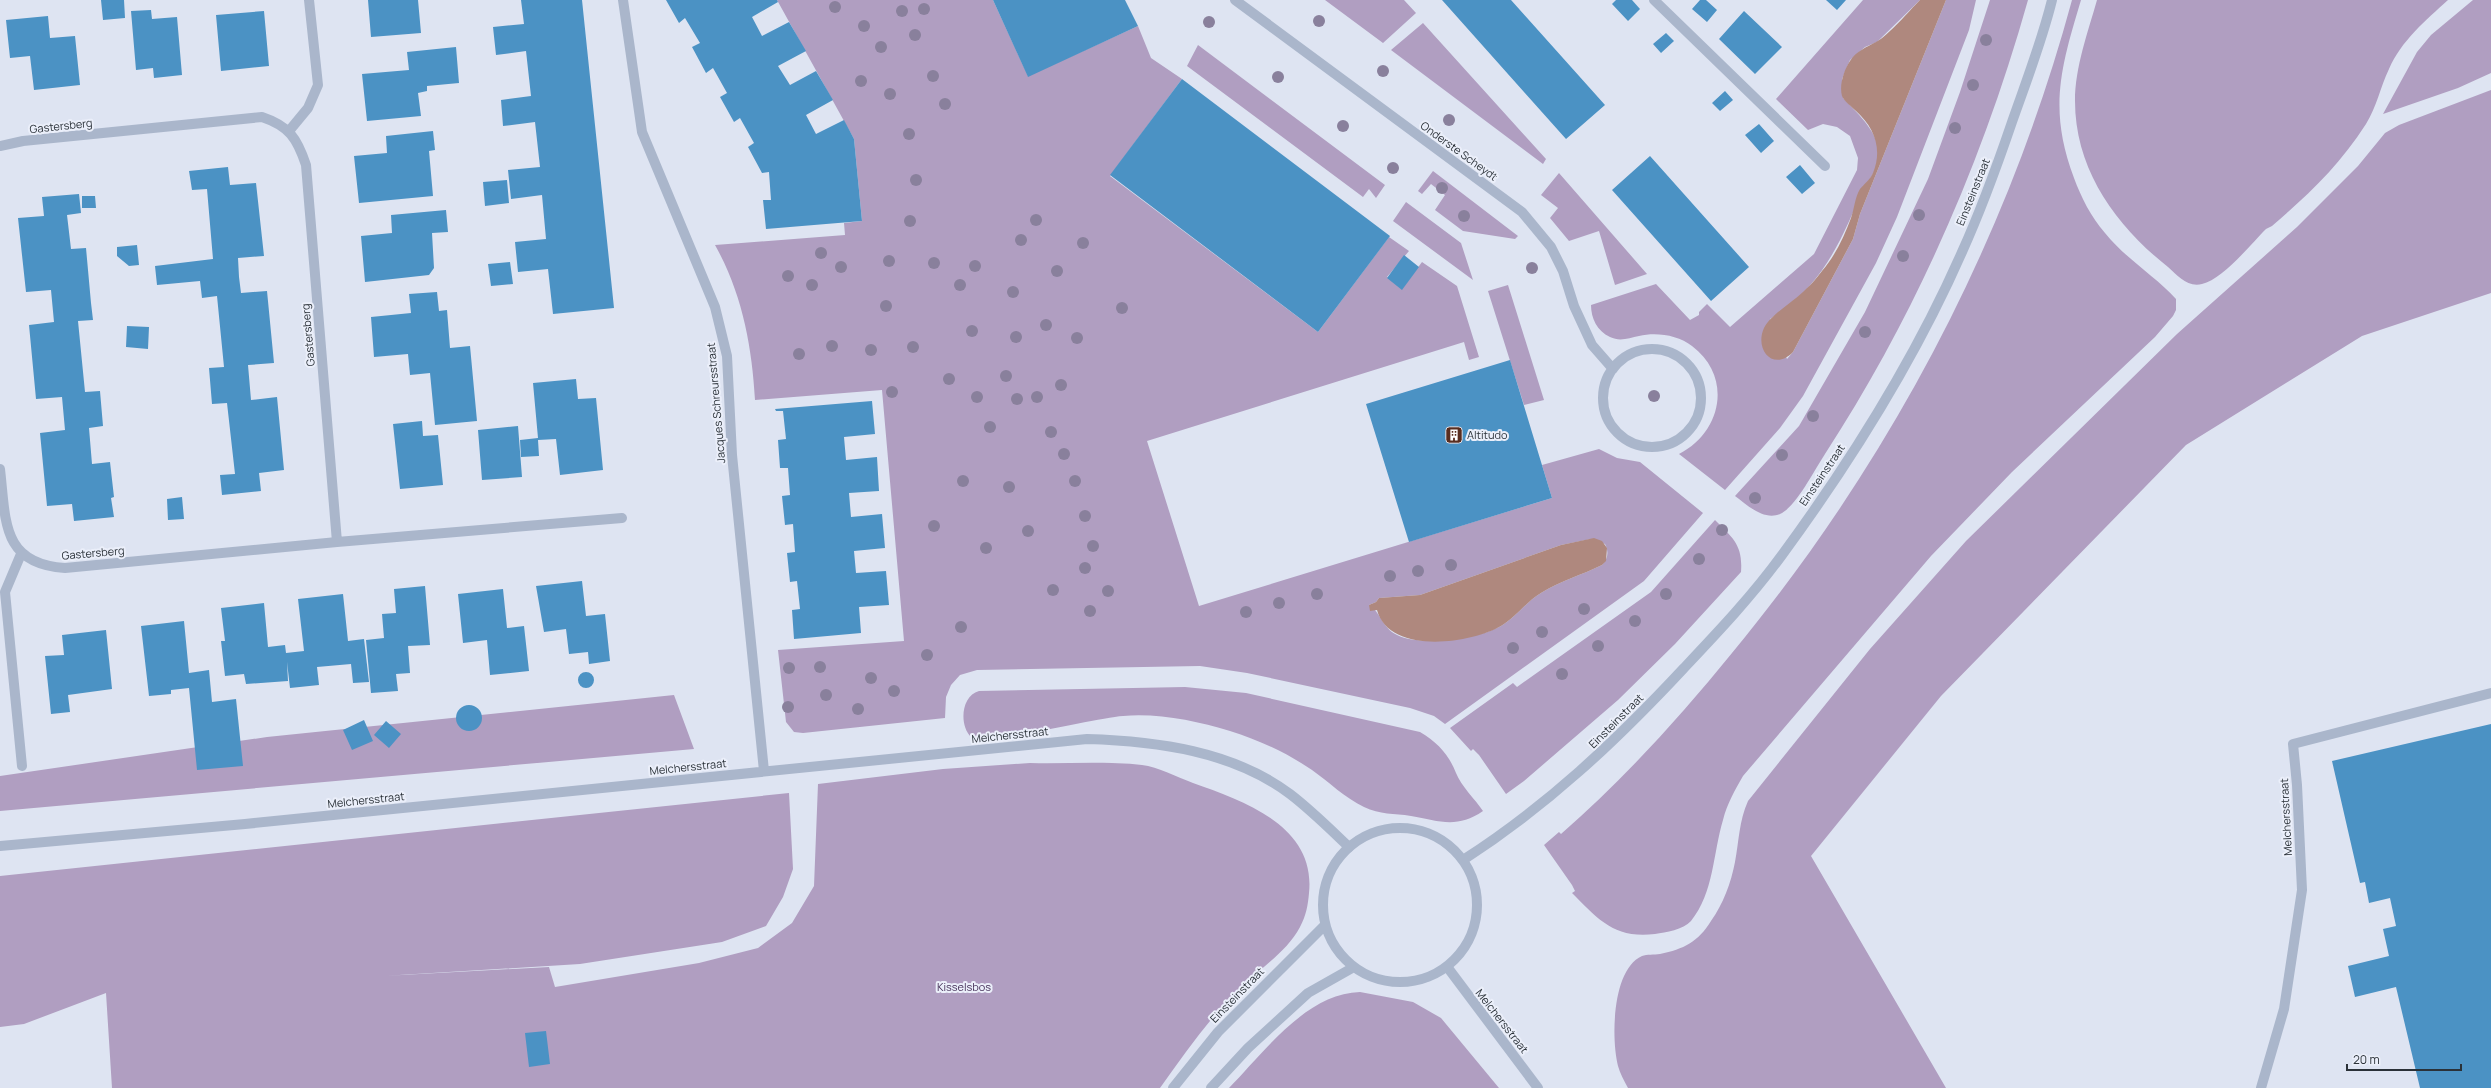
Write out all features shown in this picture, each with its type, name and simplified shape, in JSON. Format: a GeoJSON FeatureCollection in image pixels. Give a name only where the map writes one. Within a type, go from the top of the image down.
{"type":"FeatureCollection","features":[{"type":"Feature","properties":{"kind":"street"},"geometry":{"type":"LineString","coordinates":[[289,130],[308,108],[318,85],[309,0]]}},
{"type":"Feature","properties":{"kind":"street","name":"Jacques Schreursstraat"},"geometry":{"type":"LineString","coordinates":[[623,0],[642,132],[715,307],[726,350],[732,455],[764,771]]}},
{"type":"Feature","properties":{"kind":"street","name":"Onderste Scheydt"},"geometry":{"type":"LineString","coordinates":[[1235,0],[1522,212],[1551,247],[1563,271],[1574,306],[1592,345],[1613,369]]}},
{"type":"Feature","properties":{"kind":"street"},"geometry":{"type":"LineString","coordinates":[[1654,0],[1825,166]]}},
{"type":"Feature","properties":{"kind":"street","name":"Einsteinstraat"},"geometry":{"type":"LineString","coordinates":[[1463,860],[1519,823],[1582,771],[1633,723],[1764,577],[1858,445],[1904,364],[1962,252],[1999,160],[2052,0]]}},
{"type":"Feature","properties":{"kind":"street","name":"Gastersberg"},"geometry":{"type":"LineString","coordinates":[[0,146],[23,142],[262,117],[278,123],[289,130],[300,147],[306,165],[337,542]]}},
{"type":"Feature","properties":{"kind":"street"},"geometry":{"type":"LineString","coordinates":[[1654,349],[1669,351],[1682,359],[1693,370],[1700,384],[1701,400],[1698,415],[1690,429],[1678,439],[1664,445],[1649,446],[1635,443],[1622,436],[1612,425],[1604,402],[1607,379],[1613,369],[1624,358],[1638,351],[1654,349]]}},
{"type":"Feature","properties":{"kind":"street","name":"Gastersberg"},"geometry":{"type":"LineString","coordinates":[[0,469],[6,523],[11,540],[21,554],[36,564],[65,568],[337,542],[622,518]]}},
{"type":"Feature","properties":{"kind":"street"},"geometry":{"type":"LineString","coordinates":[[21,554],[5,592],[22,766]]}},
{"type":"Feature","properties":{"kind":"street","name":"Melchersstraat"},"geometry":{"type":"LineString","coordinates":[[2261,1088],[2284,1009],[2302,890],[2297,785],[2293,744],[2491,693]]}},
{"type":"Feature","properties":{"kind":"street","name":"Melchersstraat"},"geometry":{"type":"LineString","coordinates":[[0,846],[244,824],[1087,739],[1124,740],[1164,745],[1194,751],[1238,765],[1294,797],[1349,847]]}},
{"type":"Feature","properties":{"kind":"street"},"geometry":{"type":"LineString","coordinates":[[1394,828],[1408,828],[1422,830],[1445,842],[1463,860],[1473,881],[1477,904],[1473,927],[1463,948],[1448,968],[1420,979],[1404,982],[1374,977],[1354,967],[1338,950],[1326,925],[1323,908],[1326,885],[1334,865],[1349,847],[1371,833],[1394,828]]}},
{"type":"Feature","properties":{"kind":"street","name":"Einsteinstraat"},"geometry":{"type":"LineString","coordinates":[[1173,1088],[1218,1032],[1326,925]]}},
{"type":"Feature","properties":{"kind":"street"},"geometry":{"type":"LineString","coordinates":[[1211,1088],[1248,1048],[1308,992],[1354,967]]}},
{"type":"Feature","properties":{"kind":"street","name":"Melchersstraat"},"geometry":{"type":"LineString","coordinates":[[1448,968],[1538,1088]]}},
{"type":"Feature","properties":{"kind":"green space"},"geometry":{"type":"Polygon","coordinates":[[[777,0],[993,0],[1028,76],[1138,26],[1151,58],[1182,79],[1110,176],[1318,332],[1389,237],[1409,251],[1387,277],[1402,289],[1422,262],[1457,286],[1479,357],[1469,360],[1464,342],[1147,441],[1199,606],[1552,498],[1542,465],[1599,449],[1617,458],[1640,462],[1703,513],[1644,581],[1445,724],[1434,716],[1410,708],[1247,673],[1200,666],[977,670],[960,675],[951,685],[946,697],[945,718],[803,733],[794,732],[786,722],[778,650],[904,641],[882,390],[755,400],[754,380],[744,320],[732,282],[715,245],[845,235],[844,223],[862,221],[854,139],[777,0]],[[1591,539],[1561,545],[1420,595],[1379,598],[1376,602],[1369,605],[1392,632],[1407,639],[1434,641],[1478,635],[1501,626],[1548,589],[1602,565],[1606,560],[1607,555],[1605,544],[1591,539]]]}},
{"type":"Feature","properties":{"kind":"green space"},"geometry":{"type":"Polygon","coordinates":[[[1325,0],[1404,0],[1416,13],[1383,43],[1325,0]]]}},
{"type":"Feature","properties":{"kind":"green space"},"geometry":{"type":"Polygon","coordinates":[[[1863,0],[1920,0],[1877,42],[1865,47],[1850,60],[1842,79],[1843,98],[1870,128],[1878,149],[1878,161],[1873,173],[1864,187],[1838,244],[1828,261],[1804,292],[1770,319],[1787,359],[1793,352],[1853,239],[1860,214],[1946,0],[1976,0],[1969,30],[1897,217],[1876,263],[1803,396],[1780,428],[1725,490],[1679,454],[1694,444],[1705,432],[1713,418],[1717,403],[1717,388],[1713,373],[1705,359],[1686,342],[1667,335],[1652,334],[1628,339],[1610,337],[1598,328],[1592,315],[1591,305],[1656,284],[1690,320],[1699,315],[1699,312],[1707,304],[1730,327],[1814,254],[1857,170],[1858,158],[1850,136],[1837,127],[1823,124],[1808,130],[1776,99],[1863,0]]]}},
{"type":"Feature","properties":{"kind":"green space"},"geometry":{"type":"Polygon","coordinates":[[[1990,0],[2028,0],[1990,119],[1944,234],[1889,346],[1858,401],[1805,487],[1792,504],[1780,514],[1774,516],[1762,514],[1735,496],[1799,426],[1865,312],[1928,179],[1960,92],[1990,0]]]}},
{"type":"Feature","properties":{"kind":"green space"},"geometry":{"type":"Polygon","coordinates":[[[2072,0],[2081,0],[2063,68],[2060,88],[2060,109],[2061,130],[2074,178],[2087,207],[2100,227],[2122,251],[2159,282],[2176,299],[2176,310],[2173,316],[2155,337],[2012,472],[1931,556],[1743,776],[1725,814],[1709,885],[1699,910],[1691,921],[1679,929],[1655,934],[1641,935],[1618,930],[1599,919],[1572,893],[1575,891],[1572,885],[1544,845],[1559,832],[1561,834],[1629,770],[1732,653],[1789,580],[1843,504],[1892,426],[1937,345],[1978,262],[2014,176],[2045,89],[2072,0]]]}},
{"type":"Feature","properties":{"kind":"green space"},"geometry":{"type":"Polygon","coordinates":[[[2097,0],[2448,0],[2431,15],[2400,49],[2389,69],[2366,124],[2356,139],[2323,179],[2272,226],[2266,229],[2227,269],[2210,281],[2197,285],[2187,282],[2179,277],[2149,251],[2116,215],[2102,194],[2091,173],[2082,150],[2077,126],[2075,101],[2077,75],[2097,0]]]}},
{"type":"Feature","properties":{"kind":"green space"},"geometry":{"type":"Polygon","coordinates":[[[2473,0],[2491,0],[2491,73],[2458,88],[2383,114],[2417,52],[2431,35],[2473,0]]]}},
{"type":"Feature","properties":{"kind":"green space"},"geometry":{"type":"Polygon","coordinates":[[[1423,23],[1546,159],[1543,164],[1391,50],[1423,23]]]}},
{"type":"Feature","properties":{"kind":"green space"},"geometry":{"type":"Polygon","coordinates":[[[1198,45],[1385,185],[1376,198],[1369,189],[1363,197],[1187,66],[1198,45]]]}},
{"type":"Feature","properties":{"kind":"green space"},"geometry":{"type":"Polygon","coordinates":[[[2491,90],[2491,293],[2362,336],[2186,445],[1941,696],[1811,856],[1946,1088],[1628,1088],[1618,1066],[1615,1039],[1616,1006],[1619,989],[1625,975],[1632,963],[1642,956],[1676,950],[1690,944],[1706,928],[1719,908],[1729,885],[1735,862],[1741,824],[1748,801],[1870,649],[1966,541],[2177,334],[2297,227],[2358,166],[2385,133],[2399,125],[2491,90]]]}},
{"type":"Feature","properties":{"kind":"green space"},"geometry":{"type":"Polygon","coordinates":[[[1433,171],[1518,236],[1515,239],[1463,231],[1435,210],[1445,195],[1431,184],[1422,194],[1418,191],[1433,171]]]}},
{"type":"Feature","properties":{"kind":"green space"},"geometry":{"type":"Polygon","coordinates":[[[1559,173],[1647,274],[1615,285],[1599,231],[1569,241],[1550,218],[1558,208],[1541,195],[1559,173]]]}},
{"type":"Feature","properties":{"kind":"green space"},"geometry":{"type":"Polygon","coordinates":[[[1406,202],[1461,243],[1473,280],[1393,221],[1406,202]]]}},
{"type":"Feature","properties":{"kind":"green space"},"geometry":{"type":"Polygon","coordinates":[[[1508,285],[1544,400],[1524,405],[1488,291],[1508,285]]]}},
{"type":"Feature","properties":{"kind":"green space"},"geometry":{"type":"Polygon","coordinates":[[[1715,520],[1736,543],[1740,555],[1741,572],[1675,644],[1618,700],[1524,781],[1506,794],[1479,755],[1473,749],[1471,751],[1450,728],[1513,683],[1517,687],[1651,592],[1715,520]]]}},
{"type":"Feature","properties":{"kind":"green space"},"geometry":{"type":"Polygon","coordinates":[[[1185,687],[1246,693],[1420,732],[1432,740],[1442,750],[1450,761],[1461,783],[1483,811],[1474,817],[1465,820],[1448,822],[1370,810],[1344,795],[1312,770],[1293,758],[1252,738],[1204,724],[1177,719],[1137,715],[1123,716],[1020,734],[982,738],[971,737],[967,732],[965,725],[965,705],[973,694],[979,691],[1185,687]]]}},
{"type":"Feature","properties":{"kind":"green space"},"geometry":{"type":"Polygon","coordinates":[[[674,695],[694,749],[0,811],[0,776],[267,737],[674,695]]]}},
{"type":"Feature","properties":{"kind":"green space","name":"Kisselsbos"},"geometry":{"type":"Polygon","coordinates":[[[1030,763],[1114,763],[1142,765],[1168,772],[1234,798],[1254,808],[1273,820],[1289,833],[1301,850],[1308,870],[1309,893],[1304,919],[1300,927],[1288,945],[1241,987],[1219,1011],[1198,1036],[1160,1088],[112,1088],[106,993],[24,1024],[0,1027],[0,876],[789,793],[793,869],[783,897],[766,926],[722,942],[580,964],[383,976],[549,967],[555,987],[699,963],[758,948],[792,923],[814,886],[818,784],[943,769],[1030,763]]]}},
{"type":"Feature","properties":{"kind":"green space"},"geometry":{"type":"Polygon","coordinates":[[[1360,992],[1413,1002],[1441,1018],[1499,1088],[1229,1088],[1272,1042],[1304,1013],[1322,1002],[1341,995],[1360,992]]]}},
{"type":"Feature","properties":{"kind":"shaded area"},"geometry":{"type":"Polygon","coordinates":[[[1920,0],[1946,0],[1860,214],[1853,239],[1793,352],[1786,358],[1779,360],[1773,359],[1764,351],[1762,336],[1764,328],[1777,313],[1810,285],[1827,265],[1839,246],[1848,225],[1858,192],[1869,180],[1876,164],[1877,147],[1872,131],[1862,117],[1846,102],[1842,96],[1842,82],[1846,69],[1855,55],[1887,34],[1920,0]]]}},
{"type":"Feature","properties":{"kind":"shaded area"},"geometry":{"type":"Polygon","coordinates":[[[1594,538],[1602,541],[1607,548],[1606,561],[1602,565],[1541,593],[1501,626],[1487,632],[1451,641],[1432,642],[1413,640],[1397,634],[1385,624],[1377,610],[1370,611],[1369,605],[1376,602],[1379,598],[1420,595],[1561,545],[1594,538]]]}},
{"type":"Feature","properties":{"kind":"building"},"geometry":{"type":"Polygon","coordinates":[[[101,0],[124,0],[125,18],[103,20],[101,0]]]}},
{"type":"Feature","properties":{"kind":"building"},"geometry":{"type":"Polygon","coordinates":[[[368,0],[418,0],[421,33],[371,37],[368,0]]]}},
{"type":"Feature","properties":{"kind":"building"},"geometry":{"type":"Polygon","coordinates":[[[521,0],[582,0],[614,308],[553,314],[548,269],[518,272],[515,242],[546,239],[542,195],[511,199],[508,170],[540,167],[535,122],[503,126],[501,100],[531,96],[526,51],[496,55],[493,27],[524,24],[521,0]]]}},
{"type":"Feature","properties":{"kind":"building"},"geometry":{"type":"Polygon","coordinates":[[[666,0],[777,0],[778,2],[752,17],[762,36],[789,22],[806,51],[778,66],[790,85],[816,71],[833,100],[806,115],[816,134],[844,120],[854,139],[862,221],[766,229],[763,200],[771,200],[769,172],[762,173],[748,147],[754,143],[740,118],[734,122],[720,97],[727,93],[713,68],[706,73],[692,47],[700,43],[685,18],[679,23],[666,0]]]}},
{"type":"Feature","properties":{"kind":"building"},"geometry":{"type":"Polygon","coordinates":[[[993,0],[1125,0],[1138,26],[1028,77],[993,0]]]}},
{"type":"Feature","properties":{"kind":"building"},"geometry":{"type":"Polygon","coordinates":[[[1442,0],[1511,0],[1605,105],[1566,139],[1442,0]]]}},
{"type":"Feature","properties":{"kind":"building"},"geometry":{"type":"Polygon","coordinates":[[[1616,0],[1632,0],[1640,9],[1628,21],[1612,4],[1616,0]]]}},
{"type":"Feature","properties":{"kind":"building"},"geometry":{"type":"Polygon","coordinates":[[[1700,0],[1706,0],[1717,10],[1707,22],[1692,9],[1700,0]]]}},
{"type":"Feature","properties":{"kind":"building"},"geometry":{"type":"Polygon","coordinates":[[[1826,0],[1846,0],[1837,10],[1826,0]]]}},
{"type":"Feature","properties":{"kind":"building"},"geometry":{"type":"Polygon","coordinates":[[[151,10],[152,19],[177,17],[182,75],[154,78],[153,68],[136,70],[131,11],[151,10]]]}},
{"type":"Feature","properties":{"kind":"building"},"geometry":{"type":"Polygon","coordinates":[[[264,11],[269,66],[221,71],[216,15],[264,11]]]}},
{"type":"Feature","properties":{"kind":"building"},"geometry":{"type":"Polygon","coordinates":[[[1744,11],[1782,47],[1755,74],[1719,39],[1744,11]]]}},
{"type":"Feature","properties":{"kind":"building"},"geometry":{"type":"Polygon","coordinates":[[[48,16],[50,38],[75,36],[80,85],[34,90],[30,56],[10,58],[6,20],[48,16]]]}},
{"type":"Feature","properties":{"kind":"building"},"geometry":{"type":"Polygon","coordinates":[[[1666,33],[1674,41],[1661,53],[1653,44],[1666,33]]]}},
{"type":"Feature","properties":{"kind":"building"},"geometry":{"type":"Polygon","coordinates":[[[456,47],[459,83],[427,86],[427,91],[418,93],[421,116],[367,121],[362,74],[409,70],[407,52],[456,47]]]}},
{"type":"Feature","properties":{"kind":"building"},"geometry":{"type":"Polygon","coordinates":[[[1182,79],[1390,236],[1318,332],[1110,175],[1182,79]]]}},
{"type":"Feature","properties":{"kind":"building"},"geometry":{"type":"Polygon","coordinates":[[[1725,91],[1733,100],[1720,111],[1712,103],[1725,91]]]}},
{"type":"Feature","properties":{"kind":"building"},"geometry":{"type":"Polygon","coordinates":[[[1759,124],[1774,141],[1761,153],[1745,135],[1759,124]]]}},
{"type":"Feature","properties":{"kind":"building"},"geometry":{"type":"Polygon","coordinates":[[[433,131],[435,150],[429,151],[433,196],[359,203],[354,156],[387,153],[386,136],[433,131]]]}},
{"type":"Feature","properties":{"kind":"building"},"geometry":{"type":"Polygon","coordinates":[[[1650,156],[1749,267],[1711,301],[1612,190],[1650,156]]]}},
{"type":"Feature","properties":{"kind":"building"},"geometry":{"type":"Polygon","coordinates":[[[1800,165],[1815,183],[1802,194],[1786,177],[1800,165]]]}},
{"type":"Feature","properties":{"kind":"building"},"geometry":{"type":"Polygon","coordinates":[[[228,167],[230,185],[256,183],[264,256],[238,258],[239,277],[241,293],[267,291],[274,363],[248,365],[251,400],[277,397],[284,470],[259,473],[261,491],[222,495],[220,475],[235,474],[227,403],[212,404],[209,368],[224,367],[217,296],[202,298],[200,281],[157,285],[155,266],[213,259],[207,189],[192,190],[189,171],[228,167]]]}},
{"type":"Feature","properties":{"kind":"building"},"geometry":{"type":"Polygon","coordinates":[[[507,180],[509,203],[485,206],[483,182],[507,180]]]}},
{"type":"Feature","properties":{"kind":"building"},"geometry":{"type":"Polygon","coordinates":[[[79,194],[81,213],[67,215],[71,249],[86,248],[93,320],[78,321],[85,392],[100,391],[103,426],[89,428],[92,464],[110,462],[114,497],[111,498],[114,517],[74,521],[72,504],[47,506],[40,433],[65,430],[62,397],[36,399],[29,325],[54,322],[51,290],[26,292],[18,218],[44,216],[42,197],[79,194]]]}},
{"type":"Feature","properties":{"kind":"building"},"geometry":{"type":"Polygon","coordinates":[[[82,196],[95,196],[96,208],[82,208],[82,196]]]}},
{"type":"Feature","properties":{"kind":"building"},"geometry":{"type":"Polygon","coordinates":[[[446,210],[448,232],[432,233],[434,268],[429,275],[365,282],[361,236],[392,233],[391,215],[446,210]]]}},
{"type":"Feature","properties":{"kind":"building"},"geometry":{"type":"Polygon","coordinates":[[[137,245],[139,265],[129,266],[117,256],[117,247],[137,245]]]}},
{"type":"Feature","properties":{"kind":"building"},"geometry":{"type":"Polygon","coordinates":[[[1404,255],[1419,267],[1402,290],[1387,278],[1404,255]]]}},
{"type":"Feature","properties":{"kind":"building"},"geometry":{"type":"Polygon","coordinates":[[[510,262],[513,284],[491,286],[488,264],[510,262]]]}},
{"type":"Feature","properties":{"kind":"building"},"geometry":{"type":"Polygon","coordinates":[[[437,292],[439,311],[447,310],[450,348],[470,346],[477,421],[435,425],[430,373],[410,375],[408,354],[374,357],[371,317],[411,313],[409,294],[437,292]]]}},
{"type":"Feature","properties":{"kind":"building"},"geometry":{"type":"Polygon","coordinates":[[[127,326],[149,327],[148,349],[126,347],[127,326]]]}},
{"type":"Feature","properties":{"kind":"building","name":"Altitudo"},"geometry":{"type":"Polygon","coordinates":[[[1510,360],[1552,498],[1409,542],[1366,404],[1510,360]]]}},
{"type":"Feature","properties":{"kind":"building"},"geometry":{"type":"Polygon","coordinates":[[[576,379],[578,399],[596,398],[603,470],[560,475],[556,439],[538,440],[539,456],[521,457],[520,440],[538,438],[533,383],[576,379]]]}},
{"type":"Feature","properties":{"kind":"building"},"geometry":{"type":"Polygon","coordinates":[[[872,401],[875,434],[844,437],[846,460],[877,457],[879,491],[849,493],[851,517],[882,514],[885,548],[854,551],[856,573],[886,571],[889,605],[859,607],[861,633],[794,639],[792,610],[800,609],[797,581],[790,582],[787,553],[795,552],[793,524],[785,525],[782,496],[790,495],[788,468],[780,468],[778,440],[786,439],[783,411],[776,411],[775,409],[872,401]]]}},
{"type":"Feature","properties":{"kind":"building"},"geometry":{"type":"Polygon","coordinates":[[[422,421],[423,436],[438,435],[443,485],[400,489],[393,424],[422,421]]]}},
{"type":"Feature","properties":{"kind":"building"},"geometry":{"type":"Polygon","coordinates":[[[518,426],[522,477],[482,480],[478,430],[518,426]]]}},
{"type":"Feature","properties":{"kind":"building"},"geometry":{"type":"Polygon","coordinates":[[[182,497],[184,519],[168,520],[167,499],[182,497]]]}},
{"type":"Feature","properties":{"kind":"building"},"geometry":{"type":"Polygon","coordinates":[[[582,581],[586,616],[605,614],[610,661],[589,664],[588,652],[569,654],[566,629],[544,632],[536,586],[582,581]]]}},
{"type":"Feature","properties":{"kind":"building"},"geometry":{"type":"Polygon","coordinates":[[[425,586],[430,645],[408,646],[410,673],[396,674],[398,691],[371,693],[366,640],[384,638],[382,614],[396,613],[394,589],[425,586]]]}},
{"type":"Feature","properties":{"kind":"building"},"geometry":{"type":"Polygon","coordinates":[[[503,589],[507,628],[524,626],[529,671],[490,675],[487,640],[463,643],[458,594],[503,589]]]}},
{"type":"Feature","properties":{"kind":"building"},"geometry":{"type":"Polygon","coordinates":[[[343,594],[348,641],[364,639],[369,682],[353,683],[351,664],[317,667],[319,685],[290,688],[287,662],[288,681],[246,684],[244,674],[225,676],[221,641],[225,641],[221,608],[264,603],[268,647],[285,645],[286,653],[304,651],[298,599],[343,594]]]}},
{"type":"Feature","properties":{"kind":"building"},"geometry":{"type":"Polygon","coordinates":[[[184,621],[189,673],[209,670],[212,702],[236,699],[243,766],[197,770],[189,688],[171,690],[171,694],[149,696],[141,626],[184,621]]]}},
{"type":"Feature","properties":{"kind":"building"},"geometry":{"type":"Polygon","coordinates":[[[106,630],[112,689],[68,695],[70,712],[51,714],[45,656],[64,655],[62,635],[106,630]]]}},
{"type":"Feature","properties":{"kind":"building"},"geometry":{"type":"Polygon","coordinates":[[[583,672],[589,672],[594,677],[592,686],[589,688],[583,688],[578,683],[578,677],[583,672]]]}},
{"type":"Feature","properties":{"kind":"building"},"geometry":{"type":"Polygon","coordinates":[[[469,705],[478,709],[482,718],[478,727],[469,731],[460,727],[456,718],[460,709],[469,705]]]}},
{"type":"Feature","properties":{"kind":"building"},"geometry":{"type":"Polygon","coordinates":[[[364,720],[373,741],[352,750],[343,730],[364,720]]]}},
{"type":"Feature","properties":{"kind":"building"},"geometry":{"type":"Polygon","coordinates":[[[386,721],[401,734],[389,748],[374,735],[386,721]]]}},
{"type":"Feature","properties":{"kind":"building"},"geometry":{"type":"Polygon","coordinates":[[[2491,724],[2491,1088],[2420,1088],[2396,987],[2355,997],[2348,966],[2389,956],[2383,929],[2396,926],[2390,898],[2369,903],[2365,882],[2360,883],[2332,761],[2491,724]]]}},
{"type":"Feature","properties":{"kind":"building"},"geometry":{"type":"Polygon","coordinates":[[[546,1031],[550,1064],[529,1067],[525,1033],[546,1031]]]}},
{"type":"Feature","properties":{"kind":"place","name":"Altitudo"},"geometry":{"type":"Point","coordinates":[1454,435]}}]}
